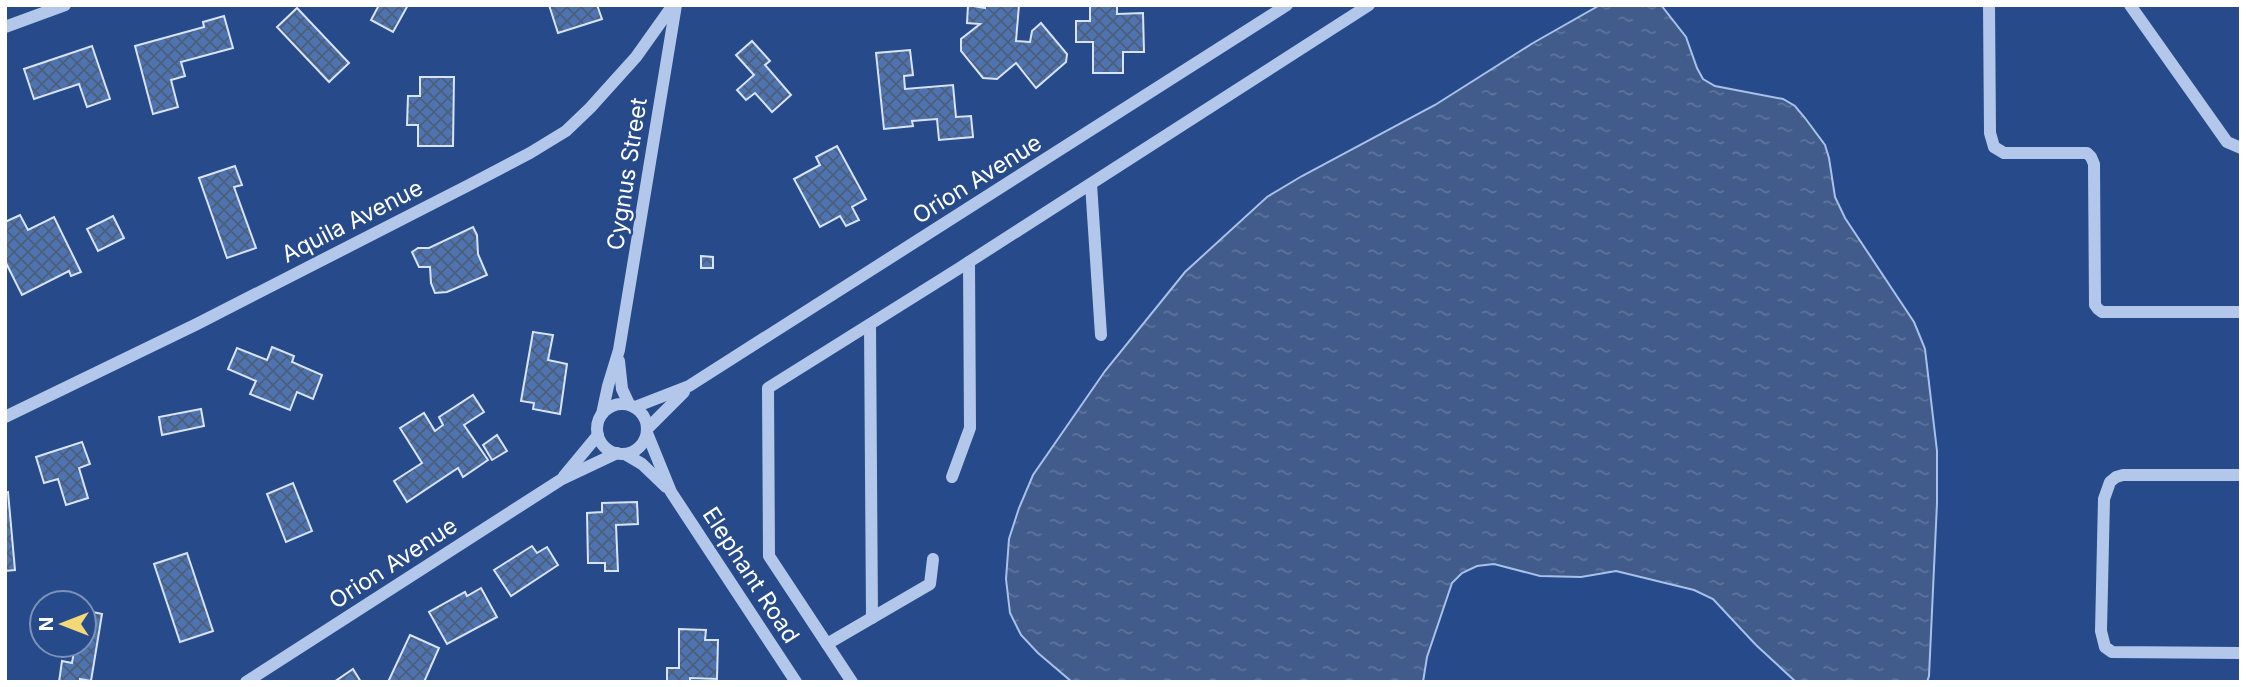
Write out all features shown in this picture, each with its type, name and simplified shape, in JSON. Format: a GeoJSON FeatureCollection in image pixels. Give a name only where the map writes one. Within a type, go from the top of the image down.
{"type":"FeatureCollection","features":[{"type":"Feature","properties":{"kind":"street"},"geometry":{"type":"LineString","coordinates":[[5,27],[65,5]]}},
{"type":"Feature","properties":{"kind":"street","name":"Cygnus Street"},"geometry":{"type":"LineString","coordinates":[[602,414],[619,350],[675,5]]}},
{"type":"Feature","properties":{"kind":"street","name":"Aquila Avenue"},"geometry":{"type":"LineString","coordinates":[[5,417],[221,312],[530,153],[566,131],[636,57],[675,5]]}},
{"type":"Feature","properties":{"kind":"street","name":"Orion Avenue"},"geometry":{"type":"LineString","coordinates":[[632,406],[689,386],[1287,5]]}},
{"type":"Feature","properties":{"kind":"street"},"geometry":{"type":"LineString","coordinates":[[852,682],[769,556],[768,388],[1369,5]]}},
{"type":"Feature","properties":{"kind":"street"},"geometry":{"type":"LineString","coordinates":[[1989,5],[1990,133],[1994,146],[2004,153],[2087,153],[2094,164],[2095,305],[2098,309],[2102,312],[2241,312]]}},
{"type":"Feature","properties":{"kind":"street"},"geometry":{"type":"LineString","coordinates":[[2130,5],[2227,142],[2241,148]]}},
{"type":"Feature","properties":{"kind":"street"},"geometry":{"type":"LineString","coordinates":[[1091,184],[1101,335]]}},
{"type":"Feature","properties":{"kind":"street"},"geometry":{"type":"LineString","coordinates":[[952,477],[970,428],[969,262]]}},
{"type":"Feature","properties":{"kind":"street"},"geometry":{"type":"LineString","coordinates":[[870,325],[872,618]]}},
{"type":"Feature","properties":{"kind":"street","name":"Cygnus Street"},"geometry":{"type":"LineString","coordinates":[[619,350],[620,377],[632,406]]}},
{"type":"Feature","properties":{"kind":"street","name":"Orion Avenue"},"geometry":{"type":"LineString","coordinates":[[647,431],[689,386]]}},
{"type":"Feature","properties":{"kind":"street"},"geometry":{"type":"LineString","coordinates":[[614,405],[632,406],[644,416],[647,431],[639,447],[621,453],[605,447],[598,435],[602,414],[614,405]]}},
{"type":"Feature","properties":{"kind":"street","name":"Elephant Road"},"geometry":{"type":"LineString","coordinates":[[647,431],[671,492],[796,682]]}},
{"type":"Feature","properties":{"kind":"street","name":"Orion Avenue"},"geometry":{"type":"LineString","coordinates":[[562,479],[598,435]]}},
{"type":"Feature","properties":{"kind":"street","name":"Orion Avenue"},"geometry":{"type":"LineString","coordinates":[[247,682],[562,479],[621,453]]}},
{"type":"Feature","properties":{"kind":"street","name":"Elephant Road"},"geometry":{"type":"LineString","coordinates":[[621,453],[642,464],[671,492]]}},
{"type":"Feature","properties":{"kind":"street"},"geometry":{"type":"LineString","coordinates":[[2241,475],[2123,475],[2110,482],[2102,511],[2101,631],[2105,647],[2112,652],[2241,653]]}},
{"type":"Feature","properties":{"kind":"street"},"geometry":{"type":"LineString","coordinates":[[827,645],[930,584],[933,559]]}},
{"type":"Feature","properties":{"kind":"water"},"geometry":{"type":"Polygon","coordinates":[[[1600,5],[1661,5],[1686,37],[1703,79],[1715,86],[1783,99],[1795,106],[1825,145],[1835,197],[1845,218],[1914,322],[1925,349],[1937,451],[1937,503],[1927,682],[1796,682],[1756,645],[1713,599],[1694,590],[1616,571],[1581,577],[1540,576],[1494,564],[1477,566],[1462,573],[1452,583],[1427,657],[1423,682],[1072,682],[1021,635],[1010,613],[1006,579],[1009,539],[1033,475],[1105,371],[1185,272],[1267,197],[1435,105],[1533,43],[1600,5]]]}},
{"type":"Feature","properties":{"kind":"building"},"geometry":{"type":"Polygon","coordinates":[[[379,5],[408,5],[393,32],[371,20],[379,5]]]}},
{"type":"Feature","properties":{"kind":"building"},"geometry":{"type":"Polygon","coordinates":[[[549,5],[597,5],[602,19],[558,33],[549,5]]]}},
{"type":"Feature","properties":{"kind":"building"},"geometry":{"type":"Polygon","coordinates":[[[968,5],[985,8],[985,5],[1019,5],[1016,41],[1030,42],[1032,31],[1041,23],[1067,54],[1066,62],[1036,88],[1016,63],[997,79],[983,78],[961,51],[961,39],[980,24],[967,23],[968,5]]]}},
{"type":"Feature","properties":{"kind":"building"},"geometry":{"type":"Polygon","coordinates":[[[1090,5],[1117,5],[1117,14],[1143,13],[1144,52],[1123,52],[1123,73],[1093,73],[1093,42],[1076,42],[1076,21],[1090,21],[1090,5]]]}},
{"type":"Feature","properties":{"kind":"building"},"geometry":{"type":"Polygon","coordinates":[[[297,8],[349,63],[329,82],[277,27],[297,8]]]}},
{"type":"Feature","properties":{"kind":"building"},"geometry":{"type":"Polygon","coordinates":[[[224,16],[233,48],[181,62],[185,76],[171,80],[178,107],[153,114],[135,46],[204,27],[203,22],[224,16]]]}},
{"type":"Feature","properties":{"kind":"building"},"geometry":{"type":"Polygon","coordinates":[[[752,41],[770,61],[765,65],[791,95],[772,112],[755,93],[746,100],[737,90],[754,75],[736,55],[752,41]]]}},
{"type":"Feature","properties":{"kind":"building"},"geometry":{"type":"Polygon","coordinates":[[[92,46],[110,99],[87,107],[79,84],[34,99],[24,69],[92,46]]]}},
{"type":"Feature","properties":{"kind":"building"},"geometry":{"type":"Polygon","coordinates":[[[910,50],[913,75],[904,76],[905,89],[953,85],[956,117],[971,116],[973,137],[939,140],[937,119],[912,121],[913,126],[884,129],[876,53],[910,50]]]}},
{"type":"Feature","properties":{"kind":"building"},"geometry":{"type":"Polygon","coordinates":[[[420,77],[454,77],[453,146],[418,146],[418,125],[407,125],[408,96],[420,96],[420,77]]]}},
{"type":"Feature","properties":{"kind":"building"},"geometry":{"type":"Polygon","coordinates":[[[837,146],[866,199],[852,207],[859,220],[846,226],[840,216],[820,227],[794,179],[820,165],[816,157],[837,146]]]}},
{"type":"Feature","properties":{"kind":"building"},"geometry":{"type":"Polygon","coordinates":[[[235,166],[242,185],[234,187],[256,248],[227,258],[199,178],[235,166]]]}},
{"type":"Feature","properties":{"kind":"building"},"geometry":{"type":"Polygon","coordinates":[[[20,215],[28,230],[54,217],[81,272],[71,276],[69,271],[22,295],[5,261],[5,222],[20,215]]]}},
{"type":"Feature","properties":{"kind":"building"},"geometry":{"type":"Polygon","coordinates":[[[113,216],[124,238],[98,251],[87,229],[113,216]]]}},
{"type":"Feature","properties":{"kind":"building"},"geometry":{"type":"Polygon","coordinates":[[[473,227],[477,235],[478,254],[487,275],[447,292],[435,293],[430,267],[419,267],[412,252],[418,248],[429,248],[473,227]]]}},
{"type":"Feature","properties":{"kind":"building"},"geometry":{"type":"Polygon","coordinates":[[[701,256],[713,257],[713,268],[701,268],[701,256]]]}},
{"type":"Feature","properties":{"kind":"building"},"geometry":{"type":"Polygon","coordinates":[[[533,332],[553,335],[548,360],[567,364],[560,414],[533,409],[534,403],[521,401],[533,332]]]}},
{"type":"Feature","properties":{"kind":"building"},"geometry":{"type":"Polygon","coordinates":[[[272,347],[294,356],[292,362],[322,375],[313,399],[297,392],[290,410],[250,394],[256,381],[228,369],[237,348],[267,360],[272,347]]]}},
{"type":"Feature","properties":{"kind":"building"},"geometry":{"type":"Polygon","coordinates":[[[473,395],[484,412],[464,425],[488,460],[463,477],[458,468],[407,502],[394,481],[422,463],[400,428],[424,413],[435,431],[443,425],[439,417],[473,395]]]}},
{"type":"Feature","properties":{"kind":"building"},"geometry":{"type":"Polygon","coordinates":[[[201,409],[204,426],[162,435],[159,417],[201,409]]]}},
{"type":"Feature","properties":{"kind":"building"},"geometry":{"type":"Polygon","coordinates":[[[497,435],[507,451],[492,460],[483,445],[497,435]]]}},
{"type":"Feature","properties":{"kind":"building"},"geometry":{"type":"Polygon","coordinates":[[[82,442],[90,464],[79,468],[88,498],[66,505],[58,479],[44,483],[36,457],[82,442]]]}},
{"type":"Feature","properties":{"kind":"building"},"geometry":{"type":"Polygon","coordinates":[[[293,483],[312,531],[286,542],[267,494],[293,483]]]}},
{"type":"Feature","properties":{"kind":"building"},"geometry":{"type":"Polygon","coordinates":[[[8,492],[15,570],[5,571],[5,493],[8,492]]]}},
{"type":"Feature","properties":{"kind":"building"},"geometry":{"type":"Polygon","coordinates":[[[637,502],[638,524],[616,525],[618,571],[605,571],[605,563],[588,563],[587,513],[602,512],[602,503],[637,502]]]}},
{"type":"Feature","properties":{"kind":"building"},"geometry":{"type":"Polygon","coordinates":[[[532,546],[537,553],[547,547],[558,565],[511,596],[494,570],[532,546]]]}},
{"type":"Feature","properties":{"kind":"building"},"geometry":{"type":"Polygon","coordinates":[[[187,553],[213,631],[180,642],[154,564],[187,553]]]}},
{"type":"Feature","properties":{"kind":"building"},"geometry":{"type":"Polygon","coordinates":[[[481,588],[497,617],[447,644],[429,612],[465,592],[467,596],[481,588]]]}},
{"type":"Feature","properties":{"kind":"building"},"geometry":{"type":"Polygon","coordinates":[[[98,613],[102,614],[98,638],[98,613]]]}},
{"type":"Feature","properties":{"kind":"building"},"geometry":{"type":"Polygon","coordinates":[[[679,629],[706,630],[705,640],[718,640],[717,679],[690,678],[690,682],[667,682],[667,668],[679,668],[679,629]]]}},
{"type":"Feature","properties":{"kind":"building"},"geometry":{"type":"Polygon","coordinates":[[[410,635],[439,648],[424,682],[388,682],[410,635]]]}},
{"type":"Feature","properties":{"kind":"building"},"geometry":{"type":"Polygon","coordinates":[[[73,659],[95,659],[91,681],[80,679],[80,682],[59,682],[62,661],[72,663],[73,659]]]}},
{"type":"Feature","properties":{"kind":"building"},"geometry":{"type":"Polygon","coordinates":[[[353,669],[361,682],[334,682],[353,669]]]}}]}
